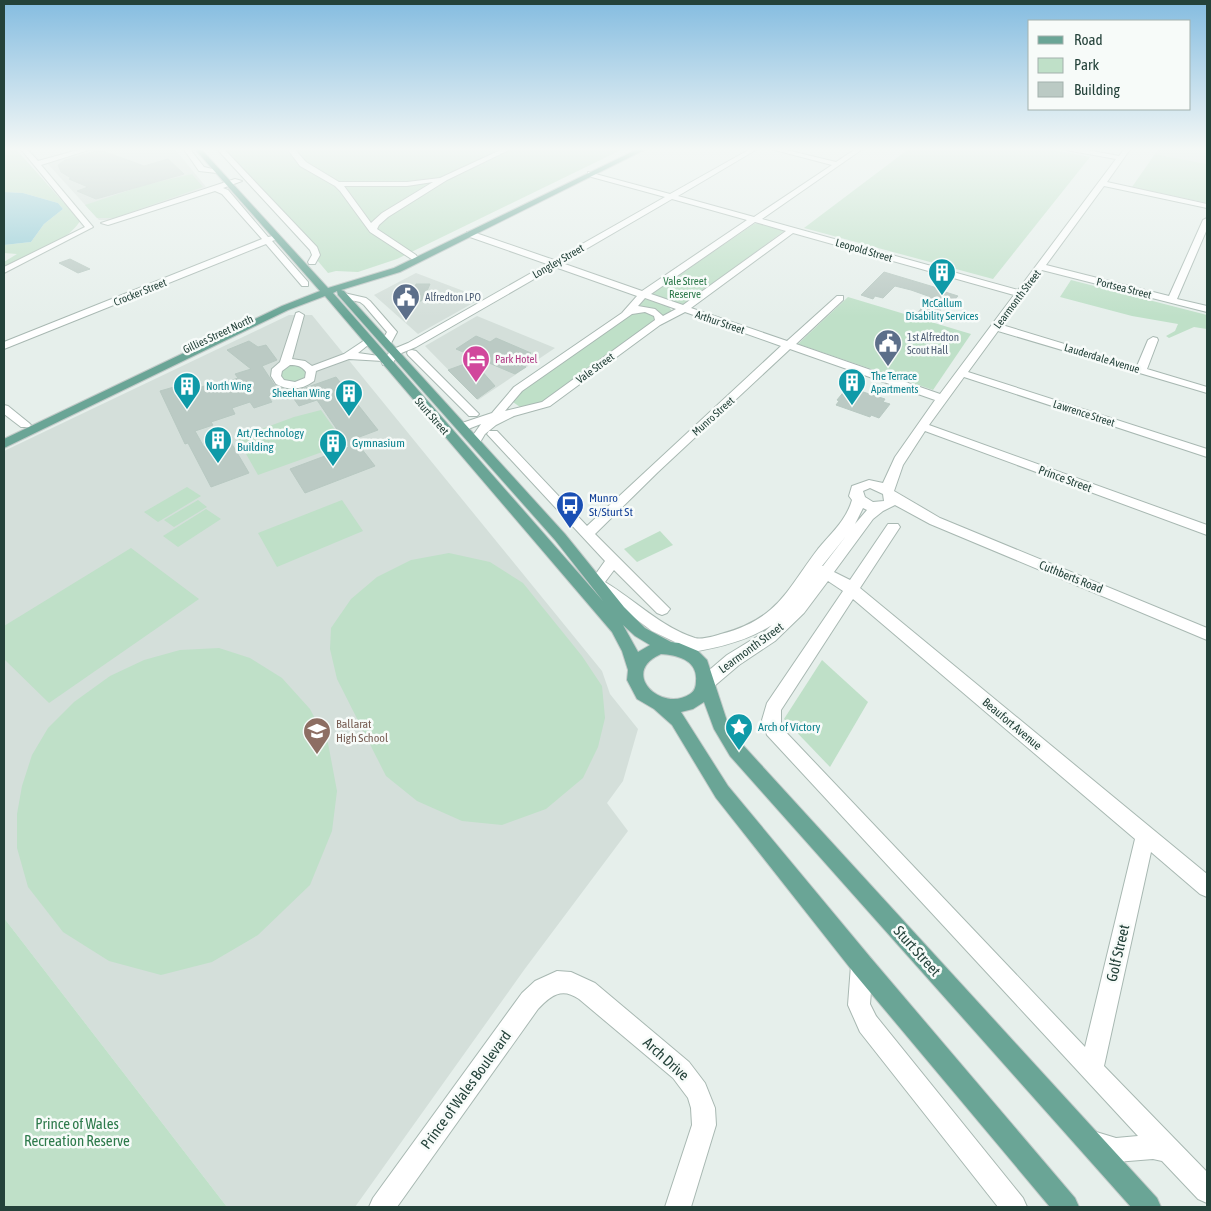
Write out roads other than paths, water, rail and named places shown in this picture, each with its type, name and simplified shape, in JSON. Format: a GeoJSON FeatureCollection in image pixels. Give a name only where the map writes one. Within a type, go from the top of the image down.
{"type":"FeatureCollection","features":[{"type":"Feature","properties":{"kind":"main road","name":"Sturt Street"},"geometry":{"type":"LineString","coordinates":[[247,205],[275,237],[386,343],[394,359],[617,628],[630,650],[635,669]]}},
{"type":"Feature","properties":{"kind":"main road","name":"Sturt Street"},"geometry":{"type":"LineString","coordinates":[[260,205],[312,262],[332,290],[340,307],[368,341],[394,359],[451,414],[486,452],[635,627],[650,639],[671,648]]}},
{"type":"Feature","properties":{"kind":"main road"},"geometry":{"type":"LineString","coordinates":[[332,290],[391,272],[526,205]]}},
{"type":"Feature","properties":{"kind":"main road"},"geometry":{"type":"LineString","coordinates":[[332,290],[381,271],[467,233]]}},
{"type":"Feature","properties":{"kind":"main road","name":"Gillies Street North"},"geometry":{"type":"LineString","coordinates":[[4,435],[298,302],[332,290]]}},
{"type":"Feature","properties":{"kind":"main road","name":"Gillies Street North"},"geometry":{"type":"LineString","coordinates":[[4,444],[109,389],[279,305],[332,290]]}},
{"type":"Feature","properties":{"kind":"main road"},"geometry":{"type":"LineString","coordinates":[[298,302],[322,301],[340,307]]}},
{"type":"Feature","properties":{"kind":"main road"},"geometry":{"type":"LineString","coordinates":[[671,648],[686,651],[697,659],[704,669],[706,684],[698,697],[687,704],[674,706],[660,704],[648,699],[639,690],[635,680],[635,669],[644,655],[654,649],[671,648]]}},
{"type":"Feature","properties":{"kind":"main road","name":"Sturt Street"},"geometry":{"type":"LineString","coordinates":[[706,684],[720,724],[736,750],[1148,1207]]}},
{"type":"Feature","properties":{"kind":"main road"},"geometry":{"type":"LineString","coordinates":[[660,704],[678,720],[722,792],[862,965],[1066,1207]]}},
{"type":"Feature","properties":{"kind":"street"},"geometry":{"type":"LineString","coordinates":[[71,205],[83,218],[98,227],[171,205]]}},
{"type":"Feature","properties":{"kind":"street"},"geometry":{"type":"LineString","coordinates":[[4,270],[70,238],[167,205]]}},
{"type":"Feature","properties":{"kind":"street"},"geometry":{"type":"LineString","coordinates":[[235,205],[305,284]]}},
{"type":"Feature","properties":{"kind":"street","name":"Sturt Street"},"geometry":{"type":"LineString","coordinates":[[272,205],[314,249],[316,255],[312,262]]}},
{"type":"Feature","properties":{"kind":"street"},"geometry":{"type":"LineString","coordinates":[[355,205],[373,230],[413,257]]}},
{"type":"Feature","properties":{"kind":"street"},"geometry":{"type":"LineString","coordinates":[[373,230],[375,224],[385,215],[402,205]]}},
{"type":"Feature","properties":{"kind":"street","name":"Longley Street"},"geometry":{"type":"LineString","coordinates":[[394,359],[553,263],[656,205]]}},
{"type":"Feature","properties":{"kind":"street","name":"Leopold Street"},"geometry":{"type":"LineString","coordinates":[[700,205],[1021,294]]}},
{"type":"Feature","properties":{"kind":"street"},"geometry":{"type":"LineString","coordinates":[[463,427],[492,418],[509,402],[518,389],[630,310],[643,295],[777,205]]}},
{"type":"Feature","properties":{"kind":"street","name":"Learmonth Street"},"geometry":{"type":"LineString","coordinates":[[671,648],[700,645],[737,635],[768,620],[820,571],[882,504],[892,475],[922,426],[1087,205]]}},
{"type":"Feature","properties":{"kind":"street"},"geometry":{"type":"LineString","coordinates":[[83,218],[98,227]]}},
{"type":"Feature","properties":{"kind":"street"},"geometry":{"type":"LineString","coordinates":[[1172,300],[1207,220]]}},
{"type":"Feature","properties":{"kind":"street","name":"Vale Street"},"geometry":{"type":"LineString","coordinates":[[475,441],[478,433],[484,427],[510,414],[546,404],[660,321],[684,309],[792,230]]}},
{"type":"Feature","properties":{"kind":"street","name":"Arthur Street"},"geometry":{"type":"LineString","coordinates":[[467,233],[942,399]]}},
{"type":"Feature","properties":{"kind":"street","name":"Crocker Street"},"geometry":{"type":"LineString","coordinates":[[4,346],[275,237]]}},
{"type":"Feature","properties":{"kind":"street","name":"Portsea Street"},"geometry":{"type":"LineString","coordinates":[[1041,267],[1207,309]]}},
{"type":"Feature","properties":{"kind":"street","name":"Sturt Street"},"geometry":{"type":"LineString","coordinates":[[332,290],[366,302],[397,337],[386,343]]}},
{"type":"Feature","properties":{"kind":"street","name":"Munro Street"},"geometry":{"type":"LineString","coordinates":[[587,534],[840,298]]}},
{"type":"Feature","properties":{"kind":"street"},"geometry":{"type":"LineString","coordinates":[[630,310],[642,309],[652,311],[658,315],[660,321]]}},
{"type":"Feature","properties":{"kind":"street"},"geometry":{"type":"LineString","coordinates":[[285,363],[299,315]]}},
{"type":"Feature","properties":{"kind":"street","name":"Lauderdale Avenue"},"geometry":{"type":"LineString","coordinates":[[996,326],[1207,390]]}},
{"type":"Feature","properties":{"kind":"street"},"geometry":{"type":"LineString","coordinates":[[1141,370],[1153,340]]}},
{"type":"Feature","properties":{"kind":"street"},"geometry":{"type":"LineString","coordinates":[[310,370],[348,356],[368,341]]}},
{"type":"Feature","properties":{"kind":"street"},"geometry":{"type":"LineString","coordinates":[[412,349],[472,414]]}},
{"type":"Feature","properties":{"kind":"street"},"geometry":{"type":"LineString","coordinates":[[348,356],[394,359],[427,367]]}},
{"type":"Feature","properties":{"kind":"street"},"geometry":{"type":"LineString","coordinates":[[298,362],[310,370],[311,377],[306,382],[297,386],[285,385],[278,381],[275,375],[279,367],[285,363],[298,362]]}},
{"type":"Feature","properties":{"kind":"street","name":"Lawrence Street"},"geometry":{"type":"LineString","coordinates":[[961,373],[1207,453]]}},
{"type":"Feature","properties":{"kind":"street"},"geometry":{"type":"LineString","coordinates":[[509,402],[514,408],[527,410]]}},
{"type":"Feature","properties":{"kind":"street","name":"Sturt Street"},"geometry":{"type":"LineString","coordinates":[[451,414],[462,404]]}},
{"type":"Feature","properties":{"kind":"street"},"geometry":{"type":"LineString","coordinates":[[4,408],[25,425]]}},
{"type":"Feature","properties":{"kind":"street","name":"Prince Street"},"geometry":{"type":"LineString","coordinates":[[922,426],[1207,530]]}},
{"type":"Feature","properties":{"kind":"street"},"geometry":{"type":"LineString","coordinates":[[493,434],[613,561],[662,609]]}},
{"type":"Feature","properties":{"kind":"street","name":"Learmonth Street"},"geometry":{"type":"LineString","coordinates":[[706,684],[732,660],[778,631],[799,609],[855,514],[858,499],[856,496],[857,489],[869,484],[905,451]]}},
{"type":"Feature","properties":{"kind":"street"},"geometry":{"type":"LineString","coordinates":[[486,452],[515,457]]}},
{"type":"Feature","properties":{"kind":"street"},"geometry":{"type":"LineString","coordinates":[[869,484],[879,486],[882,504],[883,542]]}},
{"type":"Feature","properties":{"kind":"street"},"geometry":{"type":"LineString","coordinates":[[858,499],[866,504],[882,504]]}},
{"type":"Feature","properties":{"kind":"street","name":"Cuthberts Road"},"geometry":{"type":"LineString","coordinates":[[882,504],[935,521],[1207,634]]}},
{"type":"Feature","properties":{"kind":"street"},"geometry":{"type":"LineString","coordinates":[[893,527],[773,708],[770,720],[773,730],[783,743],[1091,1070],[1207,1190]]}},
{"type":"Feature","properties":{"kind":"street"},"geometry":{"type":"LineString","coordinates":[[613,561],[599,584],[657,627],[684,641],[700,645]]}},
{"type":"Feature","properties":{"kind":"street","name":"Beaufort Avenue"},"geometry":{"type":"LineString","coordinates":[[820,571],[840,580],[1207,887]]}},
{"type":"Feature","properties":{"kind":"street","name":"Golf Street"},"geometry":{"type":"LineString","coordinates":[[1091,1070],[1145,836]]}},
{"type":"Feature","properties":{"kind":"street"},"geometry":{"type":"LineString","coordinates":[[862,965],[859,1006],[868,1024],[1014,1207]]}},
{"type":"Feature","properties":{"kind":"street","name":"Prince of Wales Boulevard"},"geometry":{"type":"LineString","coordinates":[[382,1207],[530,1001],[543,988],[557,982]]}},
{"type":"Feature","properties":{"kind":"street","name":"Arch Drive"},"geometry":{"type":"LineString","coordinates":[[557,982],[571,982],[587,991],[681,1070],[697,1091],[703,1108],[704,1125],[678,1207]]}},
{"type":"Feature","properties":{"kind":"street"},"geometry":{"type":"LineString","coordinates":[[1089,1142],[1116,1150],[1153,1147],[1170,1150]]}},
{"type":"Feature","properties":{"kind":"water"},"geometry":{"type":"Polygon","coordinates":[[[4,205],[59,205],[63,209],[44,224],[31,242],[4,245],[4,205]]]}},
{"type":"Feature","properties":{"kind":"place","name":"McCallum Disability Services"},"geometry":{"type":"Point","coordinates":[942,296]}},
{"type":"Feature","properties":{"kind":"place","name":"Alfredton LPO"},"geometry":{"type":"Point","coordinates":[406,321]}},
{"type":"Feature","properties":{"kind":"place","name":"1st Alfredton Scout Hall"},"geometry":{"type":"Point","coordinates":[888,367]}},
{"type":"Feature","properties":{"kind":"place","name":"Park Hotel"},"geometry":{"type":"Point","coordinates":[476,383]}},
{"type":"Feature","properties":{"kind":"place","name":"The Terrace Apartments"},"geometry":{"type":"Point","coordinates":[852,406]}},
{"type":"Feature","properties":{"kind":"place","name":"North Wing"},"geometry":{"type":"Point","coordinates":[187,410]}},
{"type":"Feature","properties":{"kind":"place","name":"Sheehan Wing"},"geometry":{"type":"Point","coordinates":[349,417]}},
{"type":"Feature","properties":{"kind":"place","name":"Art/Technology Building"},"geometry":{"type":"Point","coordinates":[218,464]}},
{"type":"Feature","properties":{"kind":"place","name":"Gymnasium"},"geometry":{"type":"Point","coordinates":[333,467]}},
{"type":"Feature","properties":{"kind":"place","name":"Munro St/Sturt St"},"geometry":{"type":"Point","coordinates":[570,529]}},
{"type":"Feature","properties":{"kind":"place","name":"Arch of Victory"},"geometry":{"type":"Point","coordinates":[739,751]}},
{"type":"Feature","properties":{"kind":"place","name":"Ballarat High School"},"geometry":{"type":"Point","coordinates":[317,755]}},
{"type":"Feature","properties":{"kind":"park label","name":"Vale Street Reserve"},"geometry":{"type":"Point","coordinates":[685,287]}},
{"type":"Feature","properties":{"kind":"park label","name":"Prince of Wales Recreation Reserve"},"geometry":{"type":"Point","coordinates":[77,1132]}}]}
